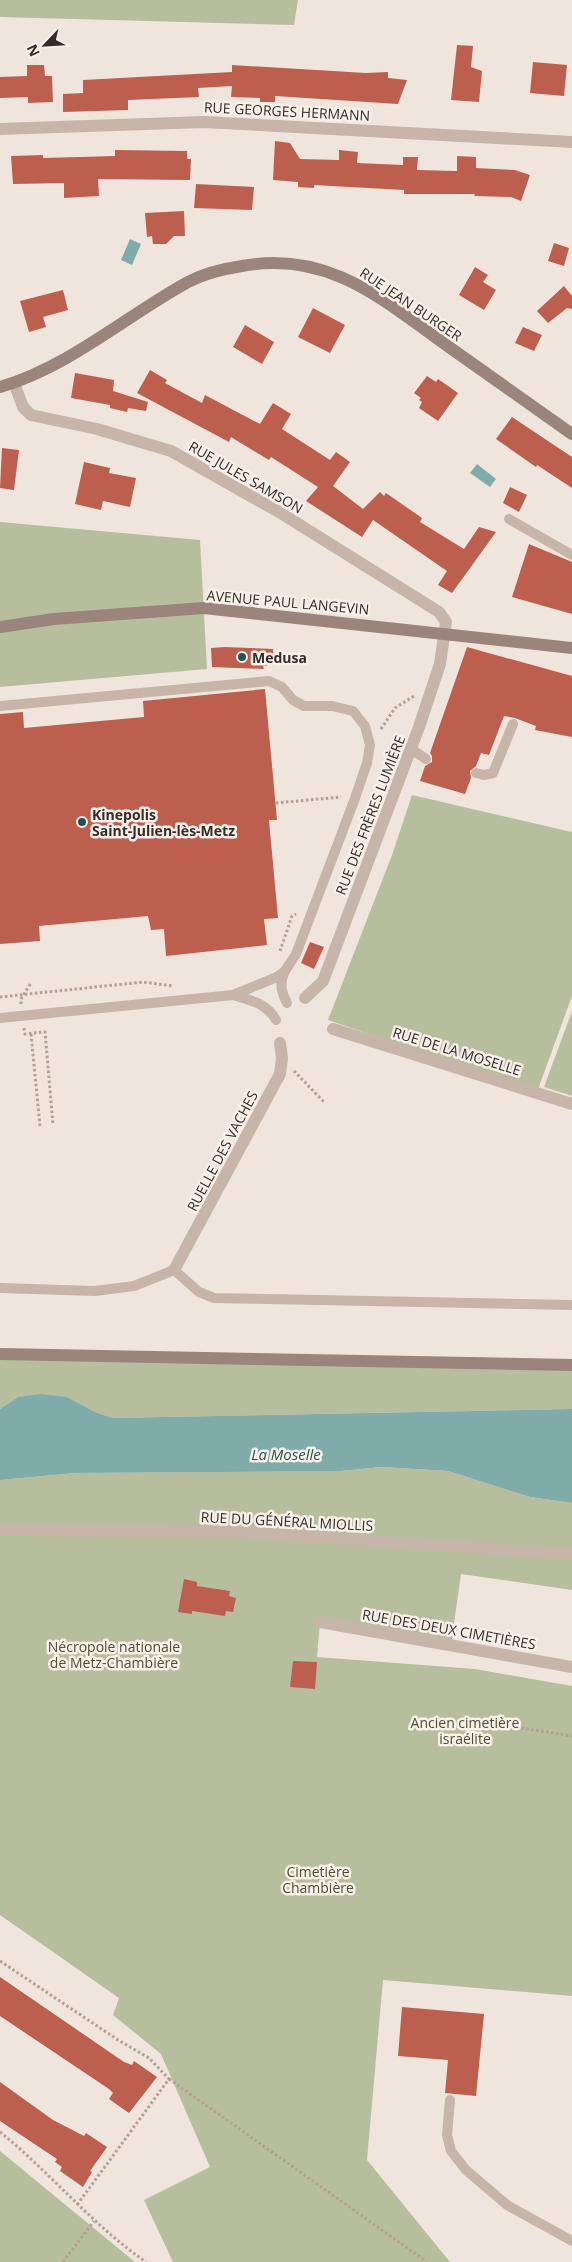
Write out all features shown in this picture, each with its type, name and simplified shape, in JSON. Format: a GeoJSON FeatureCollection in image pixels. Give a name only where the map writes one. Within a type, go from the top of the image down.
{"type":"FeatureCollection","features":[{"type":"Feature","properties":{"kind":"main road","name":"RUE JEAN BURGER"},"geometry":{"type":"LineString","coordinates":[[0,387],[14,383],[82,348],[205,274],[258,263],[293,263],[316,267],[352,281],[394,308],[572,434]]}},
{"type":"Feature","properties":{"kind":"main road","name":"AVENUE PAUL LANGEVIN"},"geometry":{"type":"LineString","coordinates":[[0,627],[54,619],[204,608],[572,648]]}},
{"type":"Feature","properties":{"kind":"main road"},"geometry":{"type":"LineString","coordinates":[[0,1354],[572,1365]]}},
{"type":"Feature","properties":{"kind":"street","name":"RUE GEORGES HERMANN"},"geometry":{"type":"LineString","coordinates":[[0,129],[204,122],[572,142]]}},
{"type":"Feature","properties":{"kind":"street","name":"RUE JULES SAMSON"},"geometry":{"type":"LineString","coordinates":[[14,383],[23,407],[31,415],[97,428],[171,451],[279,512],[439,612],[446,622],[446,634]]}},
{"type":"Feature","properties":{"kind":"street","name":"RUE DES FRÈRES LUMIÈRE"},"geometry":{"type":"LineString","coordinates":[[305,998],[323,981],[411,749],[431,691],[446,634]]}},
{"type":"Feature","properties":{"kind":"street","name":"RUE DE LA MOSELLE"},"geometry":{"type":"LineString","coordinates":[[333,1029],[572,1104]]}},
{"type":"Feature","properties":{"kind":"street","name":"RUELLE DES VACHES"},"geometry":{"type":"LineString","coordinates":[[174,1270],[280,1074],[282,1058],[280,1043]]}},
{"type":"Feature","properties":{"kind":"street","name":"RUE DU GÉNÉRAL MIOLLIS"},"geometry":{"type":"LineString","coordinates":[[0,1530],[236,1532],[572,1554]]}},
{"type":"Feature","properties":{"kind":"street","name":"RUE DES DEUX CIMETIÈRES"},"geometry":{"type":"LineString","coordinates":[[320,1622],[572,1667]]}},
{"type":"Feature","properties":{"kind":"lane"},"geometry":{"type":"LineString","coordinates":[[509,519],[572,555]]}},
{"type":"Feature","properties":{"kind":"lane"},"geometry":{"type":"LineString","coordinates":[[0,706],[269,681],[282,687],[293,700],[304,706],[332,706],[353,710],[365,726],[370,745],[367,763],[296,954],[281,980],[282,992],[287,1003]]}},
{"type":"Feature","properties":{"kind":"lane"},"geometry":{"type":"LineString","coordinates":[[476,773],[484,775],[493,773],[513,724]]}},
{"type":"Feature","properties":{"kind":"lane"},"geometry":{"type":"LineString","coordinates":[[411,749],[426,759]]}},
{"type":"Feature","properties":{"kind":"lane"},"geometry":{"type":"LineString","coordinates":[[0,1018],[233,995],[277,977],[286,971]]}},
{"type":"Feature","properties":{"kind":"lane"},"geometry":{"type":"LineString","coordinates":[[233,995],[261,1004],[272,1012],[276,1020]]}},
{"type":"Feature","properties":{"kind":"lane"},"geometry":{"type":"LineString","coordinates":[[0,1288],[96,1291],[134,1286],[174,1270],[199,1292],[214,1298],[572,1305]]}},
{"type":"Feature","properties":{"kind":"lane"},"geometry":{"type":"LineString","coordinates":[[450,2100],[447,2135],[451,2151],[466,2170],[507,2205],[572,2241]]}},
{"type":"Feature","properties":{"kind":"path"},"geometry":{"type":"LineString","coordinates":[[370,745],[395,708],[418,693],[431,691]]}},
{"type":"Feature","properties":{"kind":"path"},"geometry":{"type":"LineString","coordinates":[[276,803],[341,797]]}},
{"type":"Feature","properties":{"kind":"path"},"geometry":{"type":"LineString","coordinates":[[277,960],[292,916]]}},
{"type":"Feature","properties":{"kind":"path"},"geometry":{"type":"LineString","coordinates":[[0,997],[143,982],[178,987]]}},
{"type":"Feature","properties":{"kind":"path"},"geometry":{"type":"LineString","coordinates":[[32,983],[21,999],[24,1034],[45,1032],[53,1125]]}},
{"type":"Feature","properties":{"kind":"path"},"geometry":{"type":"LineString","coordinates":[[31,1034],[40,1126]]}},
{"type":"Feature","properties":{"kind":"path"},"geometry":{"type":"LineString","coordinates":[[282,1058],[325,1103]]}},
{"type":"Feature","properties":{"kind":"path"},"geometry":{"type":"LineString","coordinates":[[472,1720],[572,1736]]}},
{"type":"Feature","properties":{"kind":"path"},"geometry":{"type":"LineString","coordinates":[[0,1961],[118,2040],[149,2058],[169,2079],[427,2262]]}},
{"type":"Feature","properties":{"kind":"path"},"geometry":{"type":"LineString","coordinates":[[77,2205],[169,2079]]}},
{"type":"Feature","properties":{"kind":"path"},"geometry":{"type":"LineString","coordinates":[[0,2132],[23,2151],[117,2242],[146,2262]]}},
{"type":"Feature","properties":{"kind":"path"},"geometry":{"type":"LineString","coordinates":[[63,2262],[94,2221]]}},
{"type":"Feature","properties":{"kind":"green space"},"geometry":{"type":"Polygon","coordinates":[[[0,0],[298,0],[294,25],[0,17],[0,0]]]}},
{"type":"Feature","properties":{"kind":"green space"},"geometry":{"type":"Polygon","coordinates":[[[0,522],[200,540],[207,669],[0,687],[0,522]]]}},
{"type":"Feature","properties":{"kind":"green space"},"geometry":{"type":"Polygon","coordinates":[[[412,795],[572,832],[572,996],[537,1092],[328,1020],[392,855],[412,795]]]}},
{"type":"Feature","properties":{"kind":"green space"},"geometry":{"type":"Polygon","coordinates":[[[572,1011],[572,1096],[544,1087],[572,1011]]]}},
{"type":"Feature","properties":{"kind":"green space"},"geometry":{"type":"Polygon","coordinates":[[[0,1354],[572,1365],[572,1409],[111,1418],[67,1397],[18,1397],[0,1409],[0,1354]]]}},
{"type":"Feature","properties":{"kind":"green space"},"geometry":{"type":"Polygon","coordinates":[[[382,1467],[448,1471],[530,1497],[572,1503],[572,1590],[461,1574],[451,1645],[320,1622],[317,1657],[475,1669],[572,1686],[572,1996],[383,1980],[367,2160],[450,2262],[173,2262],[144,2200],[210,2167],[161,2054],[113,2015],[119,1998],[0,1915],[0,1480],[75,1473],[341,1471],[382,1467]]]}},
{"type":"Feature","properties":{"kind":"green space"},"geometry":{"type":"Polygon","coordinates":[[[0,2151],[135,2262],[0,2262],[0,2151]]]}},
{"type":"Feature","properties":{"kind":"water"},"geometry":{"type":"Polygon","coordinates":[[[130,239],[141,244],[132,265],[121,260],[130,239]]]}},
{"type":"Feature","properties":{"kind":"water"},"geometry":{"type":"Polygon","coordinates":[[[477,464],[496,479],[490,487],[470,473],[477,464]]]}},
{"type":"Feature","properties":{"kind":"water","name":"La Moselle"},"geometry":{"type":"Polygon","coordinates":[[[41,1394],[67,1397],[95,1412],[112,1418],[572,1409],[572,1503],[530,1497],[448,1471],[382,1467],[341,1471],[75,1473],[0,1480],[0,1409],[18,1397],[41,1394]]]}},
{"type":"Feature","properties":{"kind":"building"},"geometry":{"type":"Polygon","coordinates":[[[457,45],[473,46],[471,67],[482,71],[479,102],[451,100],[457,45]]]}},
{"type":"Feature","properties":{"kind":"building"},"geometry":{"type":"Polygon","coordinates":[[[533,62],[567,65],[564,96],[530,93],[533,62]]]}},
{"type":"Feature","properties":{"kind":"building"},"geometry":{"type":"Polygon","coordinates":[[[27,65],[44,65],[45,76],[52,76],[53,102],[28,103],[28,97],[0,98],[0,77],[27,76],[27,65]]]}},
{"type":"Feature","properties":{"kind":"building"},"geometry":{"type":"Polygon","coordinates":[[[232,65],[366,73],[388,72],[388,78],[407,80],[398,104],[275,96],[275,102],[260,102],[260,98],[231,97],[232,86],[198,88],[199,97],[128,100],[128,110],[63,112],[63,94],[83,93],[83,80],[232,72],[232,65]]]}},
{"type":"Feature","properties":{"kind":"building"},"geometry":{"type":"Polygon","coordinates":[[[275,141],[290,143],[300,159],[339,160],[339,150],[358,152],[357,163],[403,165],[403,157],[418,157],[417,170],[457,171],[457,156],[476,157],[476,168],[515,170],[530,175],[521,201],[511,197],[474,196],[475,194],[404,194],[404,190],[314,185],[314,188],[298,187],[298,182],[273,180],[275,141]]]}},
{"type":"Feature","properties":{"kind":"building"},"geometry":{"type":"Polygon","coordinates":[[[115,150],[187,151],[187,159],[191,159],[190,180],[98,179],[99,196],[64,198],[64,183],[13,184],[11,156],[43,155],[43,158],[115,156],[115,150]]]}},
{"type":"Feature","properties":{"kind":"building"},"geometry":{"type":"Polygon","coordinates":[[[196,184],[254,187],[252,210],[194,208],[196,184]]]}},
{"type":"Feature","properties":{"kind":"building"},"geometry":{"type":"Polygon","coordinates":[[[184,211],[185,236],[174,236],[166,244],[153,244],[152,236],[147,237],[145,213],[184,211]]]}},
{"type":"Feature","properties":{"kind":"building"},"geometry":{"type":"Polygon","coordinates":[[[554,243],[569,248],[564,266],[548,261],[554,243]]]}},
{"type":"Feature","properties":{"kind":"building"},"geometry":{"type":"Polygon","coordinates":[[[475,267],[488,275],[483,282],[496,290],[484,310],[459,295],[475,267]]]}},
{"type":"Feature","properties":{"kind":"building"},"geometry":{"type":"Polygon","coordinates":[[[564,286],[572,296],[572,309],[567,308],[548,323],[537,311],[564,286]]]}},
{"type":"Feature","properties":{"kind":"building"},"geometry":{"type":"Polygon","coordinates":[[[63,290],[68,310],[43,317],[46,327],[29,332],[20,301],[63,290]]]}},
{"type":"Feature","properties":{"kind":"building"},"geometry":{"type":"Polygon","coordinates":[[[313,308],[345,325],[330,353],[298,337],[313,308]]]}},
{"type":"Feature","properties":{"kind":"building"},"geometry":{"type":"Polygon","coordinates":[[[245,325],[274,342],[262,364],[233,347],[245,325]]]}},
{"type":"Feature","properties":{"kind":"building"},"geometry":{"type":"Polygon","coordinates":[[[523,327],[542,335],[534,351],[515,343],[523,327]]]}},
{"type":"Feature","properties":{"kind":"building"},"geometry":{"type":"Polygon","coordinates":[[[150,370],[167,380],[165,383],[202,403],[205,395],[260,424],[273,403],[291,414],[282,429],[330,460],[336,452],[350,462],[333,486],[363,509],[380,492],[384,496],[386,493],[422,518],[420,522],[464,549],[479,527],[496,532],[452,593],[438,585],[447,571],[373,520],[362,537],[306,501],[318,487],[271,457],[269,460],[231,437],[229,442],[137,393],[150,370]]]}},
{"type":"Feature","properties":{"kind":"building"},"geometry":{"type":"Polygon","coordinates":[[[75,373],[114,380],[113,391],[148,402],[146,411],[128,408],[127,412],[110,408],[110,405],[71,398],[75,373]]]}},
{"type":"Feature","properties":{"kind":"building"},"geometry":{"type":"Polygon","coordinates":[[[427,376],[436,382],[438,379],[458,393],[438,421],[419,408],[422,402],[419,400],[421,398],[414,393],[427,376]]]}},
{"type":"Feature","properties":{"kind":"building"},"geometry":{"type":"Polygon","coordinates":[[[512,417],[572,457],[572,488],[537,465],[536,467],[496,439],[512,417]]]}},
{"type":"Feature","properties":{"kind":"building"},"geometry":{"type":"Polygon","coordinates":[[[2,448],[19,450],[14,490],[0,488],[2,448]]]}},
{"type":"Feature","properties":{"kind":"building"},"geometry":{"type":"Polygon","coordinates":[[[84,462],[110,468],[109,473],[136,478],[130,507],[103,501],[101,510],[75,504],[84,462]]]}},
{"type":"Feature","properties":{"kind":"building"},"geometry":{"type":"Polygon","coordinates":[[[510,487],[527,495],[519,512],[503,503],[510,487]]]}},
{"type":"Feature","properties":{"kind":"building"},"geometry":{"type":"Polygon","coordinates":[[[529,544],[572,562],[572,614],[512,597],[529,544]]]}},
{"type":"Feature","properties":{"kind":"building"},"geometry":{"type":"Polygon","coordinates":[[[467,647],[572,676],[572,737],[535,730],[536,726],[504,716],[489,755],[481,753],[476,766],[470,771],[471,778],[465,794],[420,781],[425,766],[432,762],[430,753],[467,647]]]}},
{"type":"Feature","properties":{"kind":"building","name":"Medusa"},"geometry":{"type":"Polygon","coordinates":[[[211,648],[273,649],[274,664],[263,666],[264,669],[212,667],[211,648]]]}},
{"type":"Feature","properties":{"kind":"building"},"geometry":{"type":"Polygon","coordinates":[[[265,689],[277,820],[269,820],[278,918],[264,919],[267,945],[166,956],[164,929],[151,930],[148,916],[39,926],[40,941],[0,944],[0,714],[23,712],[24,728],[144,717],[143,701],[265,689]]]}},
{"type":"Feature","properties":{"kind":"building"},"geometry":{"type":"Polygon","coordinates":[[[310,942],[324,947],[314,969],[301,963],[310,942]]]}},
{"type":"Feature","properties":{"kind":"building"},"geometry":{"type":"Polygon","coordinates":[[[184,1579],[197,1582],[197,1586],[230,1591],[229,1596],[236,1598],[233,1612],[226,1611],[225,1616],[192,1611],[192,1614],[178,1612],[184,1579]]]}},
{"type":"Feature","properties":{"kind":"building"},"geometry":{"type":"Polygon","coordinates":[[[293,1661],[317,1662],[315,1689],[290,1687],[293,1661]]]}},
{"type":"Feature","properties":{"kind":"building"},"geometry":{"type":"Polygon","coordinates":[[[0,1977],[124,2062],[132,2065],[134,2061],[157,2077],[129,2113],[109,2099],[113,2093],[109,2089],[0,2016],[0,1977]]]}},
{"type":"Feature","properties":{"kind":"building"},"geometry":{"type":"Polygon","coordinates":[[[402,2007],[484,2014],[476,2096],[445,2093],[448,2060],[398,2056],[402,2007]]]}},
{"type":"Feature","properties":{"kind":"building"},"geometry":{"type":"Polygon","coordinates":[[[0,2082],[53,2120],[84,2136],[86,2133],[107,2147],[90,2171],[92,2172],[83,2187],[60,2171],[62,2167],[55,2162],[57,2159],[0,2121],[0,2082]]]}},
{"type":"Feature","properties":{"kind":"place","name":"Medusa"},"geometry":{"type":"Point","coordinates":[242,657]}},
{"type":"Feature","properties":{"kind":"place","name":"Kinepolis Saint-Julien-lès-Metz"},"geometry":{"type":"Point","coordinates":[82,822]}},
{"type":"Feature","properties":{"kind":"park label","name":"Nécropole nationale de Metz-Chambière"},"geometry":{"type":"Point","coordinates":[114,1654]}},
{"type":"Feature","properties":{"kind":"park label","name":"Ancien cimetière israélite"},"geometry":{"type":"Point","coordinates":[465,1730]}},
{"type":"Feature","properties":{"kind":"park label","name":"Cimetière Chambière"},"geometry":{"type":"Point","coordinates":[318,1879]}}]}
